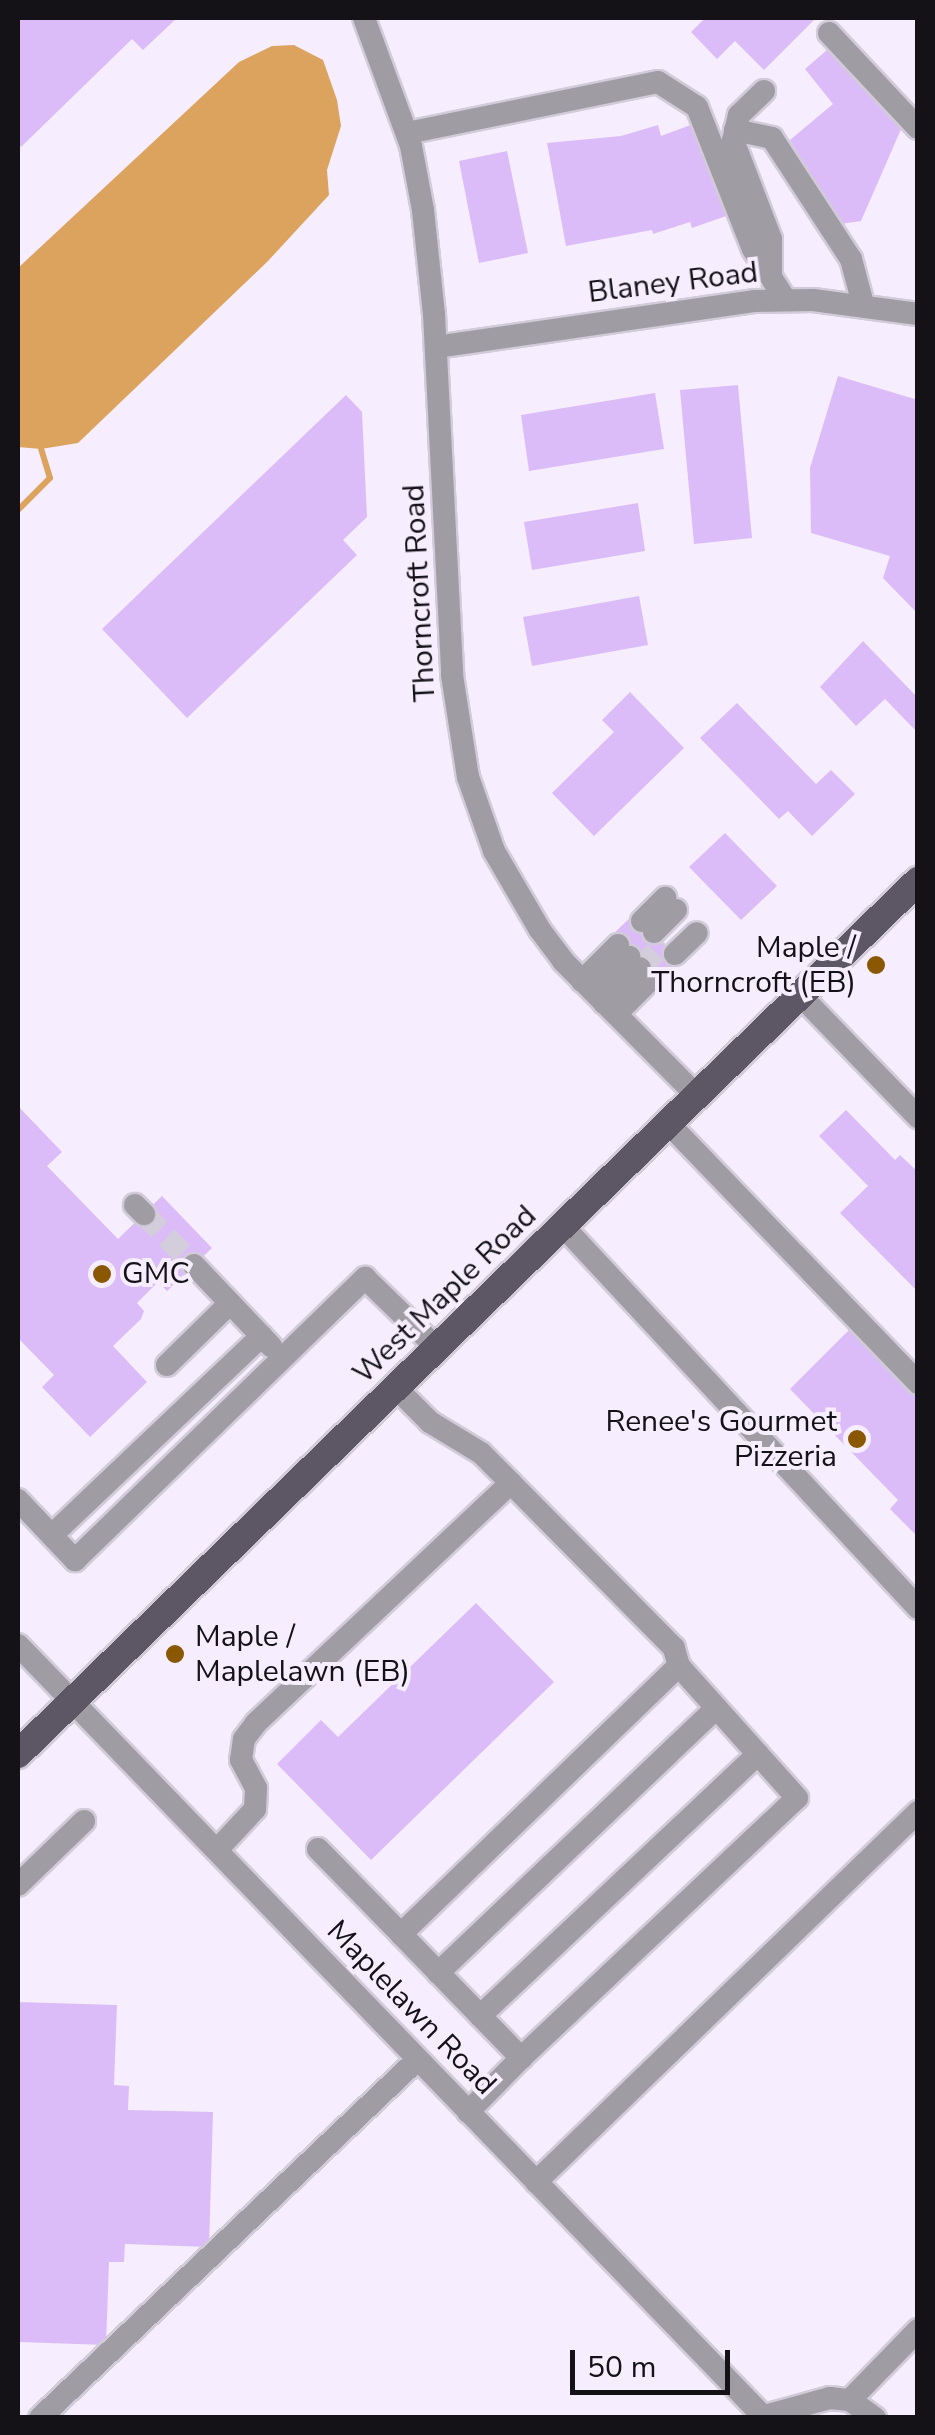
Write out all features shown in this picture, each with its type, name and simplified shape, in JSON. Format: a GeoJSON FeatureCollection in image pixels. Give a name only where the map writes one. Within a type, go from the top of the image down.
{"type":"FeatureCollection","features":[{"type":"Feature","properties":{"kind":"main road","name":"West Maple Road"},"geometry":{"type":"LineString","coordinates":[[18,1754],[918,881]]}},
{"type":"Feature","properties":{"kind":"street","name":"Thorncroft Road"},"geometry":{"type":"LineString","coordinates":[[364,18],[407,134],[423,210],[436,347],[452,675],[468,777],[508,878],[540,930],[599,997],[696,1095]]}},
{"type":"Feature","properties":{"kind":"street"},"geometry":{"type":"LineString","coordinates":[[829,33],[918,128]]}},
{"type":"Feature","properties":{"kind":"street"},"geometry":{"type":"LineString","coordinates":[[407,134],[658,82],[698,107],[753,250],[785,300]]}},
{"type":"Feature","properties":{"kind":"street"},"geometry":{"type":"LineString","coordinates":[[764,91],[738,115],[732,140],[771,239],[771,277]]}},
{"type":"Feature","properties":{"kind":"street"},"geometry":{"type":"LineString","coordinates":[[735,130],[772,138],[851,259],[863,304]]}},
{"type":"Feature","properties":{"kind":"street","name":"Blaney Road"},"geometry":{"type":"LineString","coordinates":[[436,347],[785,300],[916,309]]}},
{"type":"Feature","properties":{"kind":"street"},"geometry":{"type":"LineString","coordinates":[[659,938],[681,916],[659,938]]}},
{"type":"Feature","properties":{"kind":"street"},"geometry":{"type":"LineString","coordinates":[[599,997],[634,962],[599,997]]}},
{"type":"Feature","properties":{"kind":"street"},"geometry":{"type":"LineString","coordinates":[[800,995],[918,1116]]}},
{"type":"Feature","properties":{"kind":"street"},"geometry":{"type":"LineString","coordinates":[[668,1123],[918,1384]]}},
{"type":"Feature","properties":{"kind":"street"},"geometry":{"type":"LineString","coordinates":[[562,1225],[918,1608]]}},
{"type":"Feature","properties":{"kind":"street"},"geometry":{"type":"LineString","coordinates":[[194,1266],[283,1358]]}},
{"type":"Feature","properties":{"kind":"street"},"geometry":{"type":"LineString","coordinates":[[18,1500],[76,1560],[364,1278],[436,1348]]}},
{"type":"Feature","properties":{"kind":"street"},"geometry":{"type":"LineString","coordinates":[[167,1365],[230,1303]]}},
{"type":"Feature","properties":{"kind":"street"},"geometry":{"type":"LineString","coordinates":[[52,1536],[262,1336]]}},
{"type":"Feature","properties":{"kind":"street"},"geometry":{"type":"LineString","coordinates":[[396,1388],[430,1422],[482,1453],[674,1648],[679,1666],[797,1798],[468,2112]]}},
{"type":"Feature","properties":{"kind":"street"},"geometry":{"type":"LineString","coordinates":[[216,1850],[255,1809],[256,1788],[241,1760],[244,1739],[256,1722],[511,1483]]}},
{"type":"Feature","properties":{"kind":"street","name":"Maplelawn Road"},"geometry":{"type":"LineString","coordinates":[[18,1645],[759,2416]]}},
{"type":"Feature","properties":{"kind":"street"},"geometry":{"type":"LineString","coordinates":[[400,1934],[679,1666]]}},
{"type":"Feature","properties":{"kind":"street"},"geometry":{"type":"LineString","coordinates":[[438,1973],[716,1708]]}},
{"type":"Feature","properties":{"kind":"street"},"geometry":{"type":"LineString","coordinates":[[480,2016],[758,1754]]}},
{"type":"Feature","properties":{"kind":"street"},"geometry":{"type":"LineString","coordinates":[[536,2182],[918,1812]]}},
{"type":"Feature","properties":{"kind":"street"},"geometry":{"type":"LineString","coordinates":[[18,1885],[84,1821]]}},
{"type":"Feature","properties":{"kind":"street"},"geometry":{"type":"LineString","coordinates":[[318,1849],[521,2058]]}},
{"type":"Feature","properties":{"kind":"street"},"geometry":{"type":"LineString","coordinates":[[40,2418],[418,2060]]}},
{"type":"Feature","properties":{"kind":"street"},"geometry":{"type":"LineString","coordinates":[[850,2400],[918,2330]]}},
{"type":"Feature","properties":{"kind":"street"},"geometry":{"type":"LineString","coordinates":[[759,2416],[830,2398],[850,2400],[875,2418]]}},
{"type":"Feature","properties":{"kind":"shaded area"},"geometry":{"type":"Polygon","coordinates":[[[294,45],[323,60],[337,100],[341,126],[327,170],[329,195],[268,261],[78,443],[41,449],[18,447],[18,268],[239,62],[272,46],[294,45]]]}},
{"type":"Feature","properties":{"kind":"building"},"geometry":{"type":"Polygon","coordinates":[[[18,18],[177,18],[143,50],[132,39],[21,147],[18,18]]]}},
{"type":"Feature","properties":{"kind":"building"},"geometry":{"type":"Polygon","coordinates":[[[705,18],[816,18],[764,70],[735,41],[717,59],[691,32],[705,18]]]}},
{"type":"Feature","properties":{"kind":"building"},"geometry":{"type":"Polygon","coordinates":[[[827,50],[902,127],[861,221],[841,224],[790,140],[833,104],[805,69],[827,50]]]}},
{"type":"Feature","properties":{"kind":"building"},"geometry":{"type":"Polygon","coordinates":[[[696,123],[729,215],[692,228],[690,222],[653,234],[652,230],[566,246],[547,143],[621,136],[658,125],[661,136],[696,123]]]}},
{"type":"Feature","properties":{"kind":"building"},"geometry":{"type":"Polygon","coordinates":[[[507,151],[528,253],[479,263],[459,161],[507,151]]]}},
{"type":"Feature","properties":{"kind":"building"},"geometry":{"type":"Polygon","coordinates":[[[838,376],[918,400],[918,614],[883,578],[890,556],[811,533],[810,468],[838,376]]]}},
{"type":"Feature","properties":{"kind":"building"},"geometry":{"type":"Polygon","coordinates":[[[738,385],[752,538],[694,544],[680,390],[738,385]]]}},
{"type":"Feature","properties":{"kind":"building"},"geometry":{"type":"Polygon","coordinates":[[[655,393],[664,449],[529,471],[521,415],[655,393]]]}},
{"type":"Feature","properties":{"kind":"building"},"geometry":{"type":"Polygon","coordinates":[[[346,395],[362,412],[367,517],[343,540],[357,555],[187,718],[102,629],[346,395]]]}},
{"type":"Feature","properties":{"kind":"building"},"geometry":{"type":"Polygon","coordinates":[[[638,503],[645,551],[532,570],[524,522],[638,503]]]}},
{"type":"Feature","properties":{"kind":"building"},"geometry":{"type":"Polygon","coordinates":[[[639,596],[648,645],[532,666],[523,617],[639,596]]]}},
{"type":"Feature","properties":{"kind":"building"},"geometry":{"type":"Polygon","coordinates":[[[863,641],[918,698],[918,733],[885,699],[856,726],[820,687],[863,641]]]}},
{"type":"Feature","properties":{"kind":"building"},"geometry":{"type":"Polygon","coordinates":[[[630,692],[684,748],[594,836],[552,793],[614,732],[602,720],[630,692]]]}},
{"type":"Feature","properties":{"kind":"building"},"geometry":{"type":"Polygon","coordinates":[[[737,703],[816,784],[831,770],[855,794],[812,836],[788,811],[779,819],[700,738],[737,703]]]}},
{"type":"Feature","properties":{"kind":"building"},"geometry":{"type":"Polygon","coordinates":[[[725,833],[777,886],[741,920],[689,867],[725,833]]]}},
{"type":"Feature","properties":{"kind":"building"},"geometry":{"type":"Polygon","coordinates":[[[635,913],[681,961],[656,985],[610,937],[635,913]]]}},
{"type":"Feature","properties":{"kind":"building","name":"GMC"},"geometry":{"type":"Polygon","coordinates":[[[18,1106],[62,1152],[47,1166],[118,1239],[162,1196],[212,1248],[167,1291],[158,1282],[137,1303],[144,1311],[141,1319],[113,1346],[147,1382],[90,1437],[42,1387],[54,1375],[18,1338],[18,1106]]]}},
{"type":"Feature","properties":{"kind":"building"},"geometry":{"type":"Polygon","coordinates":[[[846,1110],[895,1160],[900,1155],[918,1172],[918,1292],[840,1213],[868,1186],[819,1136],[846,1110]]]}},
{"type":"Feature","properties":{"kind":"building"},"geometry":{"type":"Polygon","coordinates":[[[850,1329],[918,1398],[918,1537],[890,1509],[898,1500],[790,1389],[850,1329]]]}},
{"type":"Feature","properties":{"kind":"building"},"geometry":{"type":"Polygon","coordinates":[[[476,1603],[554,1682],[371,1860],[277,1764],[321,1720],[338,1737],[476,1603]]]}},
{"type":"Feature","properties":{"kind":"building"},"geometry":{"type":"Polygon","coordinates":[[[18,2002],[117,2005],[114,2085],[129,2086],[128,2110],[213,2112],[209,2247],[125,2244],[124,2262],[109,2262],[106,2345],[18,2342],[18,2002]]]}},
{"type":"Feature","properties":{"kind":"waterway"},"geometry":{"type":"LineString","coordinates":[[18,510],[50,478],[41,449]]}},
{"type":"Feature","properties":{"kind":"tunnel"},"geometry":{"type":"LineString","coordinates":[[640,968],[665,943]]}},
{"type":"Feature","properties":{"kind":"tunnel"},"geometry":{"type":"LineString","coordinates":[[144,1214],[194,1265]]}},
{"type":"Feature","properties":{"kind":"place","name":"Maple / Thorncroft (EB)"},"geometry":{"type":"Point","coordinates":[876,965]}},
{"type":"Feature","properties":{"kind":"place","name":"GMC"},"geometry":{"type":"Point","coordinates":[102,1274]}},
{"type":"Feature","properties":{"kind":"place","name":"Renee's Gourmet Pizzeria"},"geometry":{"type":"Point","coordinates":[857,1439]}},
{"type":"Feature","properties":{"kind":"place","name":"Maple / Maplelawn (EB)"},"geometry":{"type":"Point","coordinates":[175,1654]}}]}
